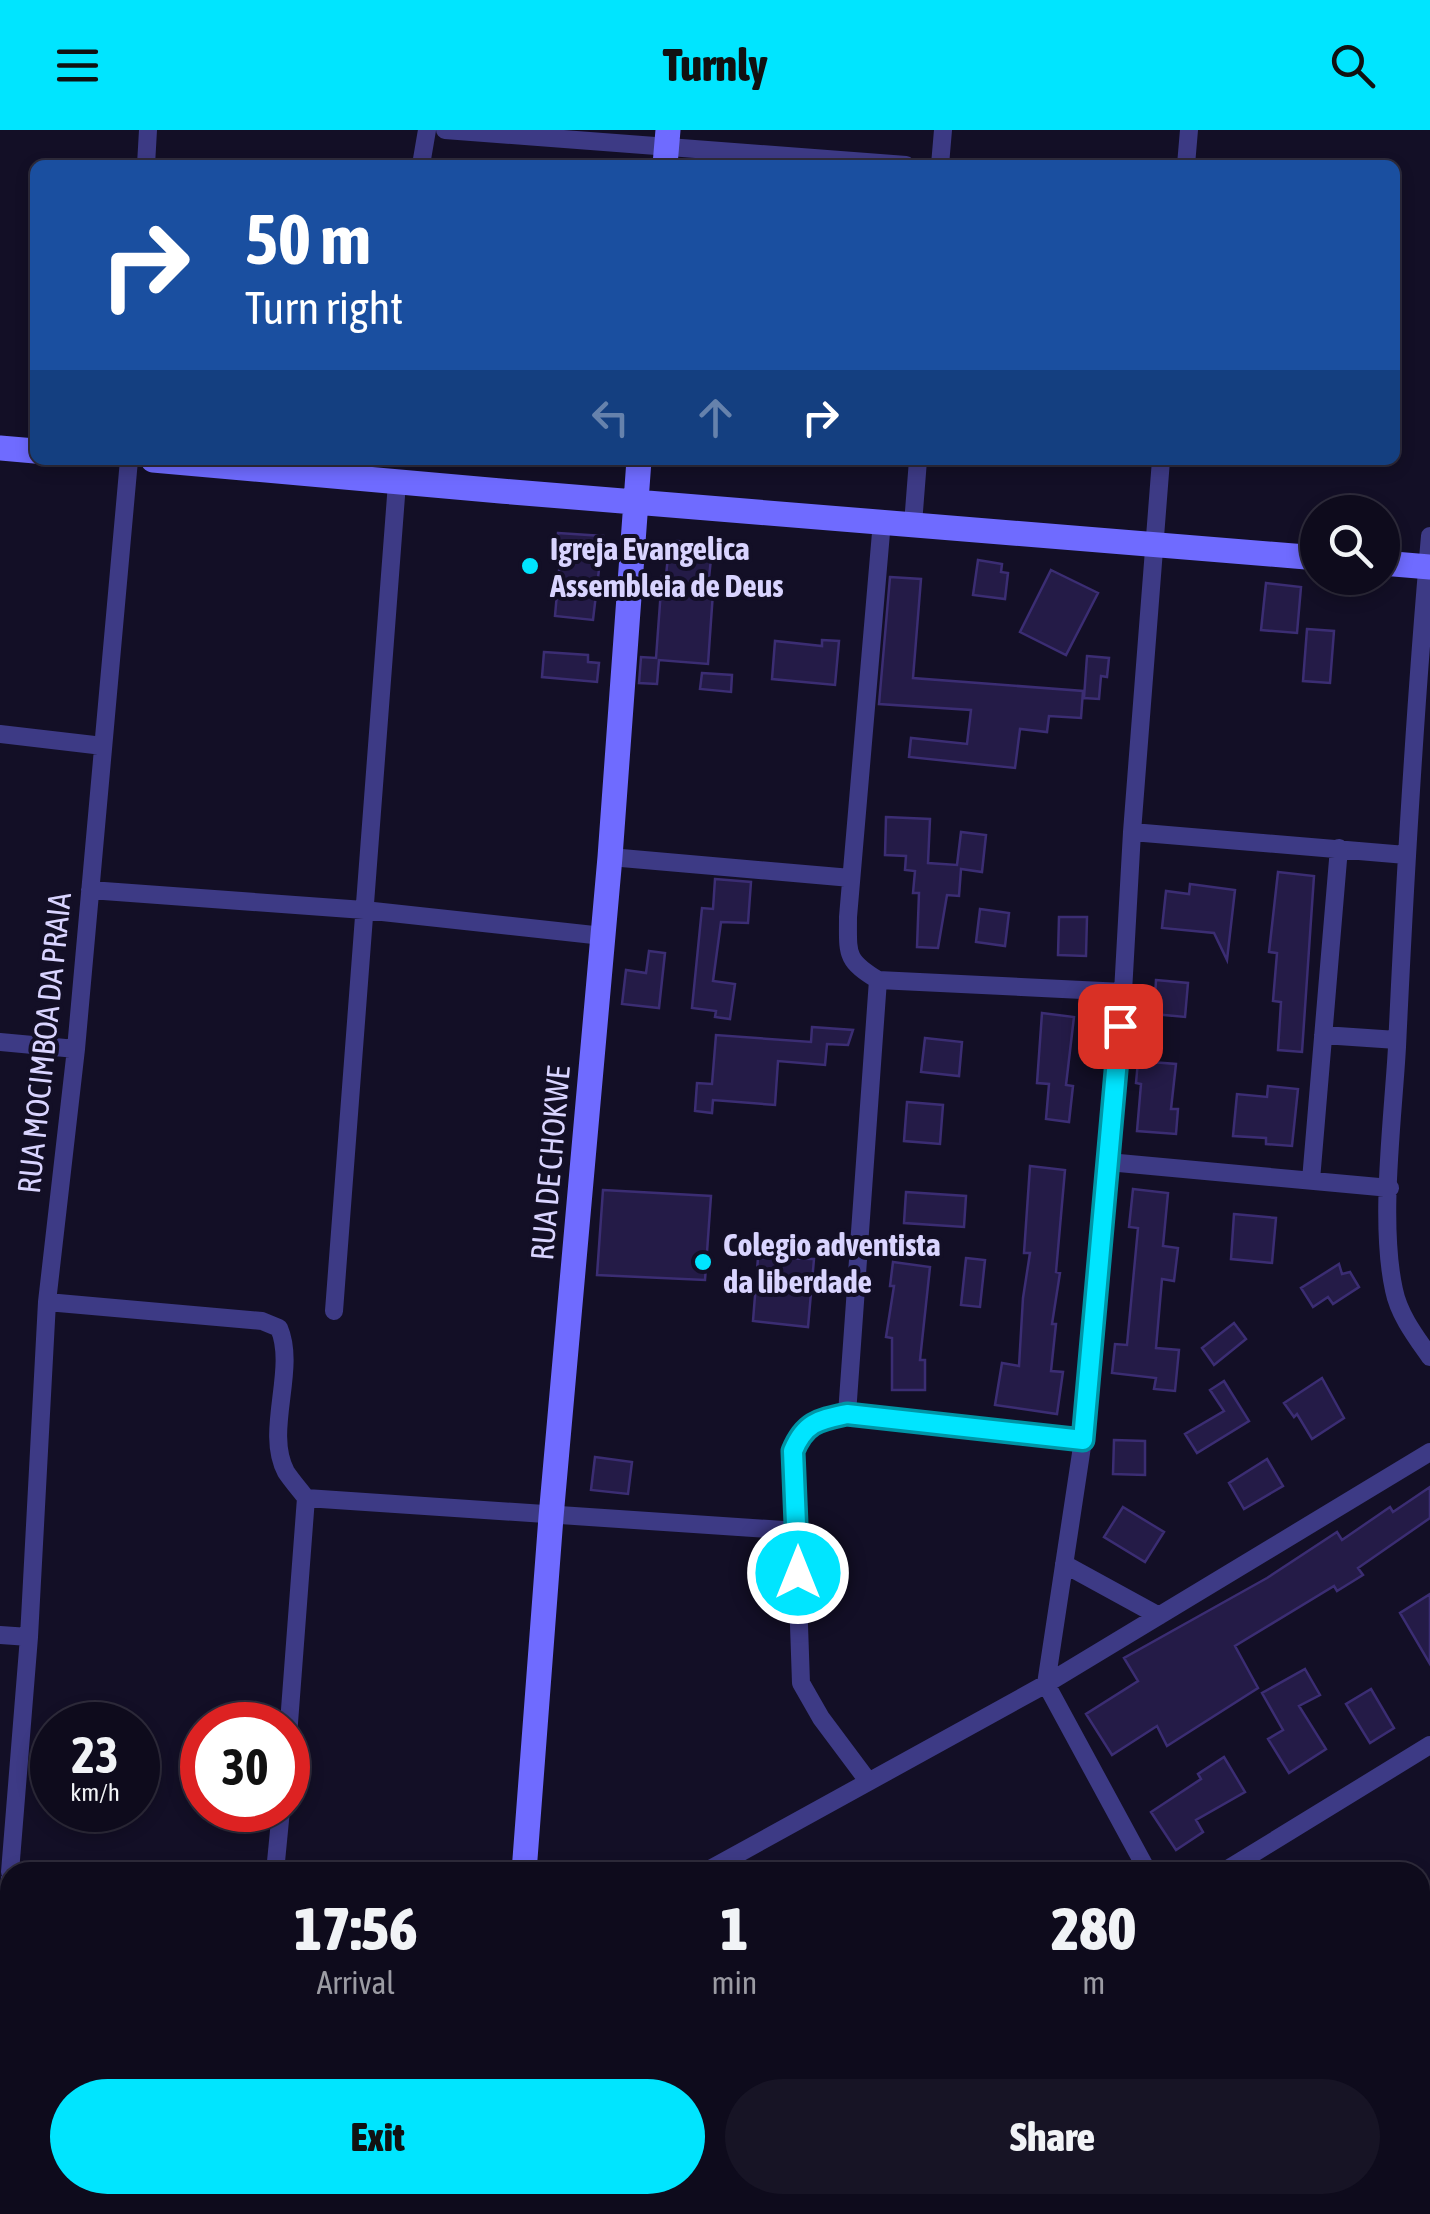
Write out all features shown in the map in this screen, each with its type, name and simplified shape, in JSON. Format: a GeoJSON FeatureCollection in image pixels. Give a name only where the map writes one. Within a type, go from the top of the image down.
{"type":"FeatureCollection","features":[{"type":"Feature","properties":{"kind":"street"},"geometry":{"type":"LineString","coordinates":[[146,160],[148,130]]}},
{"type":"Feature","properties":{"kind":"street"},"geometry":{"type":"LineString","coordinates":[[421,160],[426,130]]}},
{"type":"Feature","properties":{"kind":"street"},"geometry":{"type":"LineString","coordinates":[[446,130],[840,160]]}},
{"type":"Feature","properties":{"kind":"street"},"geometry":{"type":"LineString","coordinates":[[940,160],[943,130]]}},
{"type":"Feature","properties":{"kind":"street"},"geometry":{"type":"LineString","coordinates":[[1187,160],[1190,130]]}},
{"type":"Feature","properties":{"kind":"street"},"geometry":{"type":"LineString","coordinates":[[0,448],[30,450]]}},
{"type":"Feature","properties":{"kind":"street","name":"RUA MOCIMBOA DA PRAIA"},"geometry":{"type":"LineString","coordinates":[[11,1862],[29,1637],[47,1302],[76,1049],[129,465]]}},
{"type":"Feature","properties":{"kind":"street"},"geometry":{"type":"LineString","coordinates":[[206,465],[635,504],[1300,556]]}},
{"type":"Feature","properties":{"kind":"street","name":"RUA DE CHOKWE"},"geometry":{"type":"LineString","coordinates":[[525,1862],[551,1517],[610,857],[639,465]]}},
{"type":"Feature","properties":{"kind":"street"},"geometry":{"type":"LineString","coordinates":[[913,524],[918,465]]}},
{"type":"Feature","properties":{"kind":"street"},"geometry":{"type":"LineString","coordinates":[[1143,1862],[1046,1684],[1083,1440],[1123,992],[1161,465]]}},
{"type":"Feature","properties":{"kind":"street"},"geometry":{"type":"LineString","coordinates":[[334,1311],[397,483]]}},
{"type":"Feature","properties":{"kind":"street"},"geometry":{"type":"LineString","coordinates":[[882,521],[851,878],[848,954],[852,963],[878,980],[1123,992]]}},
{"type":"Feature","properties":{"kind":"street"},"geometry":{"type":"LineString","coordinates":[[1430,536],[1406,856],[1390,1188],[1394,1294],[1408,1325],[1430,1357]]}},
{"type":"Feature","properties":{"kind":"street"},"geometry":{"type":"LineString","coordinates":[[1400,564],[1429,566]]}},
{"type":"Feature","properties":{"kind":"street"},"geometry":{"type":"LineString","coordinates":[[0,734],[103,746]]}},
{"type":"Feature","properties":{"kind":"street"},"geometry":{"type":"LineString","coordinates":[[1132,832],[1406,856]]}},
{"type":"Feature","properties":{"kind":"street"},"geometry":{"type":"LineString","coordinates":[[1311,1180],[1339,848]]}},
{"type":"Feature","properties":{"kind":"street"},"geometry":{"type":"LineString","coordinates":[[610,857],[851,878]]}},
{"type":"Feature","properties":{"kind":"street"},"geometry":{"type":"LineString","coordinates":[[90,890],[364,910],[603,936]]}},
{"type":"Feature","properties":{"kind":"street"},"geometry":{"type":"LineString","coordinates":[[847,1414],[878,980]]}},
{"type":"Feature","properties":{"kind":"street"},"geometry":{"type":"LineString","coordinates":[[1323,1035],[1397,1040]]}},
{"type":"Feature","properties":{"kind":"street"},"geometry":{"type":"LineString","coordinates":[[0,1042],[76,1049]]}},
{"type":"Feature","properties":{"kind":"street"},"geometry":{"type":"LineString","coordinates":[[1108,1162],[1390,1188]]}},
{"type":"Feature","properties":{"kind":"street"},"geometry":{"type":"LineString","coordinates":[[47,1302],[262,1321],[279,1328],[286,1345],[279,1436],[284,1470],[306,1498],[291,1702]]}},
{"type":"Feature","properties":{"kind":"street"},"geometry":{"type":"LineString","coordinates":[[868,1781],[820,1718],[801,1683],[793,1451],[800,1434],[819,1420],[847,1414],[1083,1440]]}},
{"type":"Feature","properties":{"kind":"street"},"geometry":{"type":"LineString","coordinates":[[723,1862],[1046,1684],[1430,1452]]}},
{"type":"Feature","properties":{"kind":"street"},"geometry":{"type":"LineString","coordinates":[[306,1498],[798,1531]]}},
{"type":"Feature","properties":{"kind":"street"},"geometry":{"type":"LineString","coordinates":[[1064,1564],[1158,1616]]}},
{"type":"Feature","properties":{"kind":"street"},"geometry":{"type":"LineString","coordinates":[[0,1635],[29,1637]]}},
{"type":"Feature","properties":{"kind":"street"},"geometry":{"type":"LineString","coordinates":[[1238,1862],[1430,1744]]}},
{"type":"Feature","properties":{"kind":"street"},"geometry":{"type":"LineString","coordinates":[[277,1862],[279,1832]]}},
{"type":"Feature","properties":{"kind":"building"},"geometry":{"type":"Polygon","coordinates":[[[558,533],[603,536],[593,620],[555,616],[561,548],[557,548],[558,533]]]}},
{"type":"Feature","properties":{"kind":"building"},"geometry":{"type":"Polygon","coordinates":[[[677,541],[703,543],[705,559],[711,559],[709,578],[714,578],[708,664],[659,660],[657,684],[639,683],[641,657],[656,658],[662,576],[666,576],[668,556],[673,556],[677,541]]]}},
{"type":"Feature","properties":{"kind":"building"},"geometry":{"type":"Polygon","coordinates":[[[978,560],[1002,564],[1001,572],[1008,573],[1005,599],[973,595],[978,560]]]}},
{"type":"Feature","properties":{"kind":"building"},"geometry":{"type":"Polygon","coordinates":[[[1051,570],[1098,593],[1066,655],[1020,632],[1051,570]]]}},
{"type":"Feature","properties":{"kind":"building"},"geometry":{"type":"Polygon","coordinates":[[[890,577],[921,579],[913,678],[1083,691],[1081,718],[1049,716],[1047,732],[1020,729],[1015,768],[909,757],[911,738],[967,744],[971,710],[879,704],[890,577]]]}},
{"type":"Feature","properties":{"kind":"building"},"geometry":{"type":"Polygon","coordinates":[[[1266,583],[1300,587],[1297,633],[1261,630],[1266,583]]]}},
{"type":"Feature","properties":{"kind":"building"},"geometry":{"type":"Polygon","coordinates":[[[1307,629],[1334,631],[1330,683],[1303,681],[1307,629]]]}},
{"type":"Feature","properties":{"kind":"building"},"geometry":{"type":"Polygon","coordinates":[[[822,640],[839,641],[835,685],[772,679],[775,641],[822,646],[822,640]]]}},
{"type":"Feature","properties":{"kind":"building"},"geometry":{"type":"Polygon","coordinates":[[[544,652],[588,655],[588,662],[599,663],[597,682],[542,677],[544,652]]]}},
{"type":"Feature","properties":{"kind":"building"},"geometry":{"type":"Polygon","coordinates":[[[1087,656],[1109,658],[1107,677],[1101,676],[1099,699],[1084,698],[1087,656]]]}},
{"type":"Feature","properties":{"kind":"building"},"geometry":{"type":"Polygon","coordinates":[[[702,673],[732,675],[731,692],[700,689],[702,673]]]}},
{"type":"Feature","properties":{"kind":"building"},"geometry":{"type":"Polygon","coordinates":[[[886,817],[930,819],[928,863],[957,865],[961,832],[986,835],[982,872],[961,869],[959,896],[947,895],[938,948],[917,947],[919,893],[913,893],[915,871],[905,870],[906,856],[885,855],[886,817]]]}},
{"type":"Feature","properties":{"kind":"building"},"geometry":{"type":"Polygon","coordinates":[[[1278,872],[1314,876],[1302,1052],[1278,1050],[1281,1002],[1273,1001],[1277,953],[1269,952],[1278,872]]]}},
{"type":"Feature","properties":{"kind":"building"},"geometry":{"type":"Polygon","coordinates":[[[715,879],[751,882],[748,923],[721,922],[713,981],[735,984],[730,1019],[715,1017],[716,1011],[692,1008],[702,908],[713,909],[715,879]]]}},
{"type":"Feature","properties":{"kind":"building"},"geometry":{"type":"Polygon","coordinates":[[[1190,884],[1235,890],[1227,960],[1214,933],[1162,928],[1166,891],[1189,894],[1190,884]]]}},
{"type":"Feature","properties":{"kind":"building"},"geometry":{"type":"Polygon","coordinates":[[[980,909],[1009,913],[1005,946],[976,942],[980,909]]]}},
{"type":"Feature","properties":{"kind":"building"},"geometry":{"type":"Polygon","coordinates":[[[1059,917],[1087,917],[1086,956],[1058,955],[1059,917]]]}},
{"type":"Feature","properties":{"kind":"building"},"geometry":{"type":"Polygon","coordinates":[[[649,951],[665,953],[659,1008],[622,1004],[626,970],[646,973],[649,951]]]}},
{"type":"Feature","properties":{"kind":"building"},"geometry":{"type":"Polygon","coordinates":[[[1156,980],[1188,983],[1185,1017],[1154,1014],[1156,980]]]}},
{"type":"Feature","properties":{"kind":"building"},"geometry":{"type":"Polygon","coordinates":[[[1042,1013],[1074,1017],[1066,1085],[1073,1086],[1069,1122],[1046,1119],[1049,1084],[1037,1083],[1042,1013]]]}},
{"type":"Feature","properties":{"kind":"building"},"geometry":{"type":"Polygon","coordinates":[[[812,1027],[853,1030],[848,1045],[827,1044],[825,1065],[778,1061],[775,1105],[713,1100],[712,1113],[695,1111],[697,1083],[712,1084],[716,1035],[811,1042],[812,1027]]]}},
{"type":"Feature","properties":{"kind":"building"},"geometry":{"type":"Polygon","coordinates":[[[925,1038],[962,1042],[959,1076],[921,1072],[925,1038]]]}},
{"type":"Feature","properties":{"kind":"building"},"geometry":{"type":"Polygon","coordinates":[[[1138,1061],[1176,1064],[1171,1109],[1178,1109],[1176,1134],[1137,1131],[1141,1084],[1136,1083],[1138,1061]]]}},
{"type":"Feature","properties":{"kind":"building"},"geometry":{"type":"Polygon","coordinates":[[[1268,1086],[1298,1089],[1292,1146],[1266,1144],[1266,1138],[1233,1136],[1237,1094],[1267,1097],[1268,1086]]]}},
{"type":"Feature","properties":{"kind":"building"},"geometry":{"type":"Polygon","coordinates":[[[907,1102],[943,1105],[940,1144],[904,1141],[907,1102]]]}},
{"type":"Feature","properties":{"kind":"building"},"geometry":{"type":"Polygon","coordinates":[[[1030,1166],[1065,1170],[1056,1272],[1060,1273],[1052,1324],[1056,1324],[1051,1371],[1063,1372],[1057,1414],[995,1405],[1002,1363],[1019,1366],[1030,1253],[1024,1253],[1030,1166]]]}},
{"type":"Feature","properties":{"kind":"building"},"geometry":{"type":"Polygon","coordinates":[[[1133,1189],[1168,1193],[1163,1246],[1178,1248],[1174,1281],[1162,1279],[1156,1348],[1179,1350],[1175,1391],[1154,1389],[1156,1378],[1112,1373],[1115,1344],[1127,1345],[1138,1228],[1129,1227],[1133,1189]]]}},
{"type":"Feature","properties":{"kind":"building"},"geometry":{"type":"Polygon","coordinates":[[[603,1190],[711,1196],[705,1280],[597,1275],[603,1190]]]}},
{"type":"Feature","properties":{"kind":"building"},"geometry":{"type":"Polygon","coordinates":[[[906,1192],[966,1196],[964,1227],[904,1223],[906,1192]]]}},
{"type":"Feature","properties":{"kind":"building"},"geometry":{"type":"Polygon","coordinates":[[[1234,1214],[1276,1218],[1272,1263],[1231,1259],[1234,1214]]]}},
{"type":"Feature","properties":{"kind":"building"},"geometry":{"type":"Polygon","coordinates":[[[758,1258],[814,1259],[808,1327],[753,1321],[758,1258]]]}},
{"type":"Feature","properties":{"kind":"building"},"geometry":{"type":"Polygon","coordinates":[[[966,1258],[985,1260],[980,1307],[961,1305],[966,1258]]]}},
{"type":"Feature","properties":{"kind":"building"},"geometry":{"type":"Polygon","coordinates":[[[893,1262],[930,1267],[920,1360],[925,1360],[925,1390],[892,1390],[892,1338],[886,1337],[894,1286],[890,1286],[893,1262]]]}},
{"type":"Feature","properties":{"kind":"building"},"geometry":{"type":"Polygon","coordinates":[[[1339,1264],[1342,1274],[1350,1272],[1359,1287],[1333,1304],[1328,1297],[1313,1307],[1301,1288],[1339,1264]]]}},
{"type":"Feature","properties":{"kind":"building"},"geometry":{"type":"Polygon","coordinates":[[[1234,1323],[1246,1339],[1214,1365],[1202,1348],[1234,1323]]]}},
{"type":"Feature","properties":{"kind":"building"},"geometry":{"type":"Polygon","coordinates":[[[1322,1378],[1344,1418],[1312,1439],[1297,1414],[1294,1417],[1284,1403],[1322,1378]]]}},
{"type":"Feature","properties":{"kind":"building"},"geometry":{"type":"Polygon","coordinates":[[[1224,1381],[1249,1421],[1197,1453],[1185,1434],[1224,1411],[1210,1390],[1224,1381]]]}},
{"type":"Feature","properties":{"kind":"building"},"geometry":{"type":"Polygon","coordinates":[[[1114,1440],[1145,1441],[1145,1475],[1113,1474],[1114,1440]]]}},
{"type":"Feature","properties":{"kind":"building"},"geometry":{"type":"Polygon","coordinates":[[[595,1457],[632,1462],[628,1494],[591,1490],[595,1457]]]}},
{"type":"Feature","properties":{"kind":"building"},"geometry":{"type":"Polygon","coordinates":[[[1267,1459],[1283,1486],[1244,1509],[1229,1483],[1267,1459]]]}},
{"type":"Feature","properties":{"kind":"building"},"geometry":{"type":"Polygon","coordinates":[[[1430,1487],[1430,1518],[1358,1568],[1363,1575],[1337,1591],[1334,1586],[1235,1646],[1258,1688],[1167,1746],[1157,1726],[1112,1755],[1086,1714],[1138,1681],[1124,1658],[1267,1578],[1337,1532],[1342,1540],[1390,1507],[1393,1512],[1430,1487]]]}},
{"type":"Feature","properties":{"kind":"building"},"geometry":{"type":"Polygon","coordinates":[[[1123,1507],[1164,1532],[1145,1562],[1104,1537],[1123,1507]]]}},
{"type":"Feature","properties":{"kind":"building"},"geometry":{"type":"Polygon","coordinates":[[[1430,1594],[1430,1664],[1400,1613],[1430,1594]]]}},
{"type":"Feature","properties":{"kind":"building"},"geometry":{"type":"Polygon","coordinates":[[[1305,1669],[1320,1695],[1299,1706],[1326,1749],[1289,1773],[1268,1739],[1283,1730],[1262,1693],[1305,1669]]]}},
{"type":"Feature","properties":{"kind":"building"},"geometry":{"type":"Polygon","coordinates":[[[1371,1689],[1394,1728],[1370,1743],[1346,1704],[1371,1689]]]}},
{"type":"Feature","properties":{"kind":"building"},"geometry":{"type":"Polygon","coordinates":[[[1224,1757],[1245,1792],[1196,1820],[1203,1832],[1176,1850],[1151,1812],[1201,1779],[1198,1774],[1224,1757]]]}},
{"type":"Feature","properties":{"kind":"place","name":"Igreja Evangelica Assembleia de Deus"},"geometry":{"type":"Point","coordinates":[530,566]}},
{"type":"Feature","properties":{"kind":"place","name":"Colegio adventista da liberdade"},"geometry":{"type":"Point","coordinates":[703,1262]}},
{"type":"Feature","properties":{"kind":"route"},"geometry":{"type":"LineString","coordinates":[[798,1573],[793,1451],[800,1434],[819,1420],[847,1414],[1083,1440],[1120,1026]]}}]}
